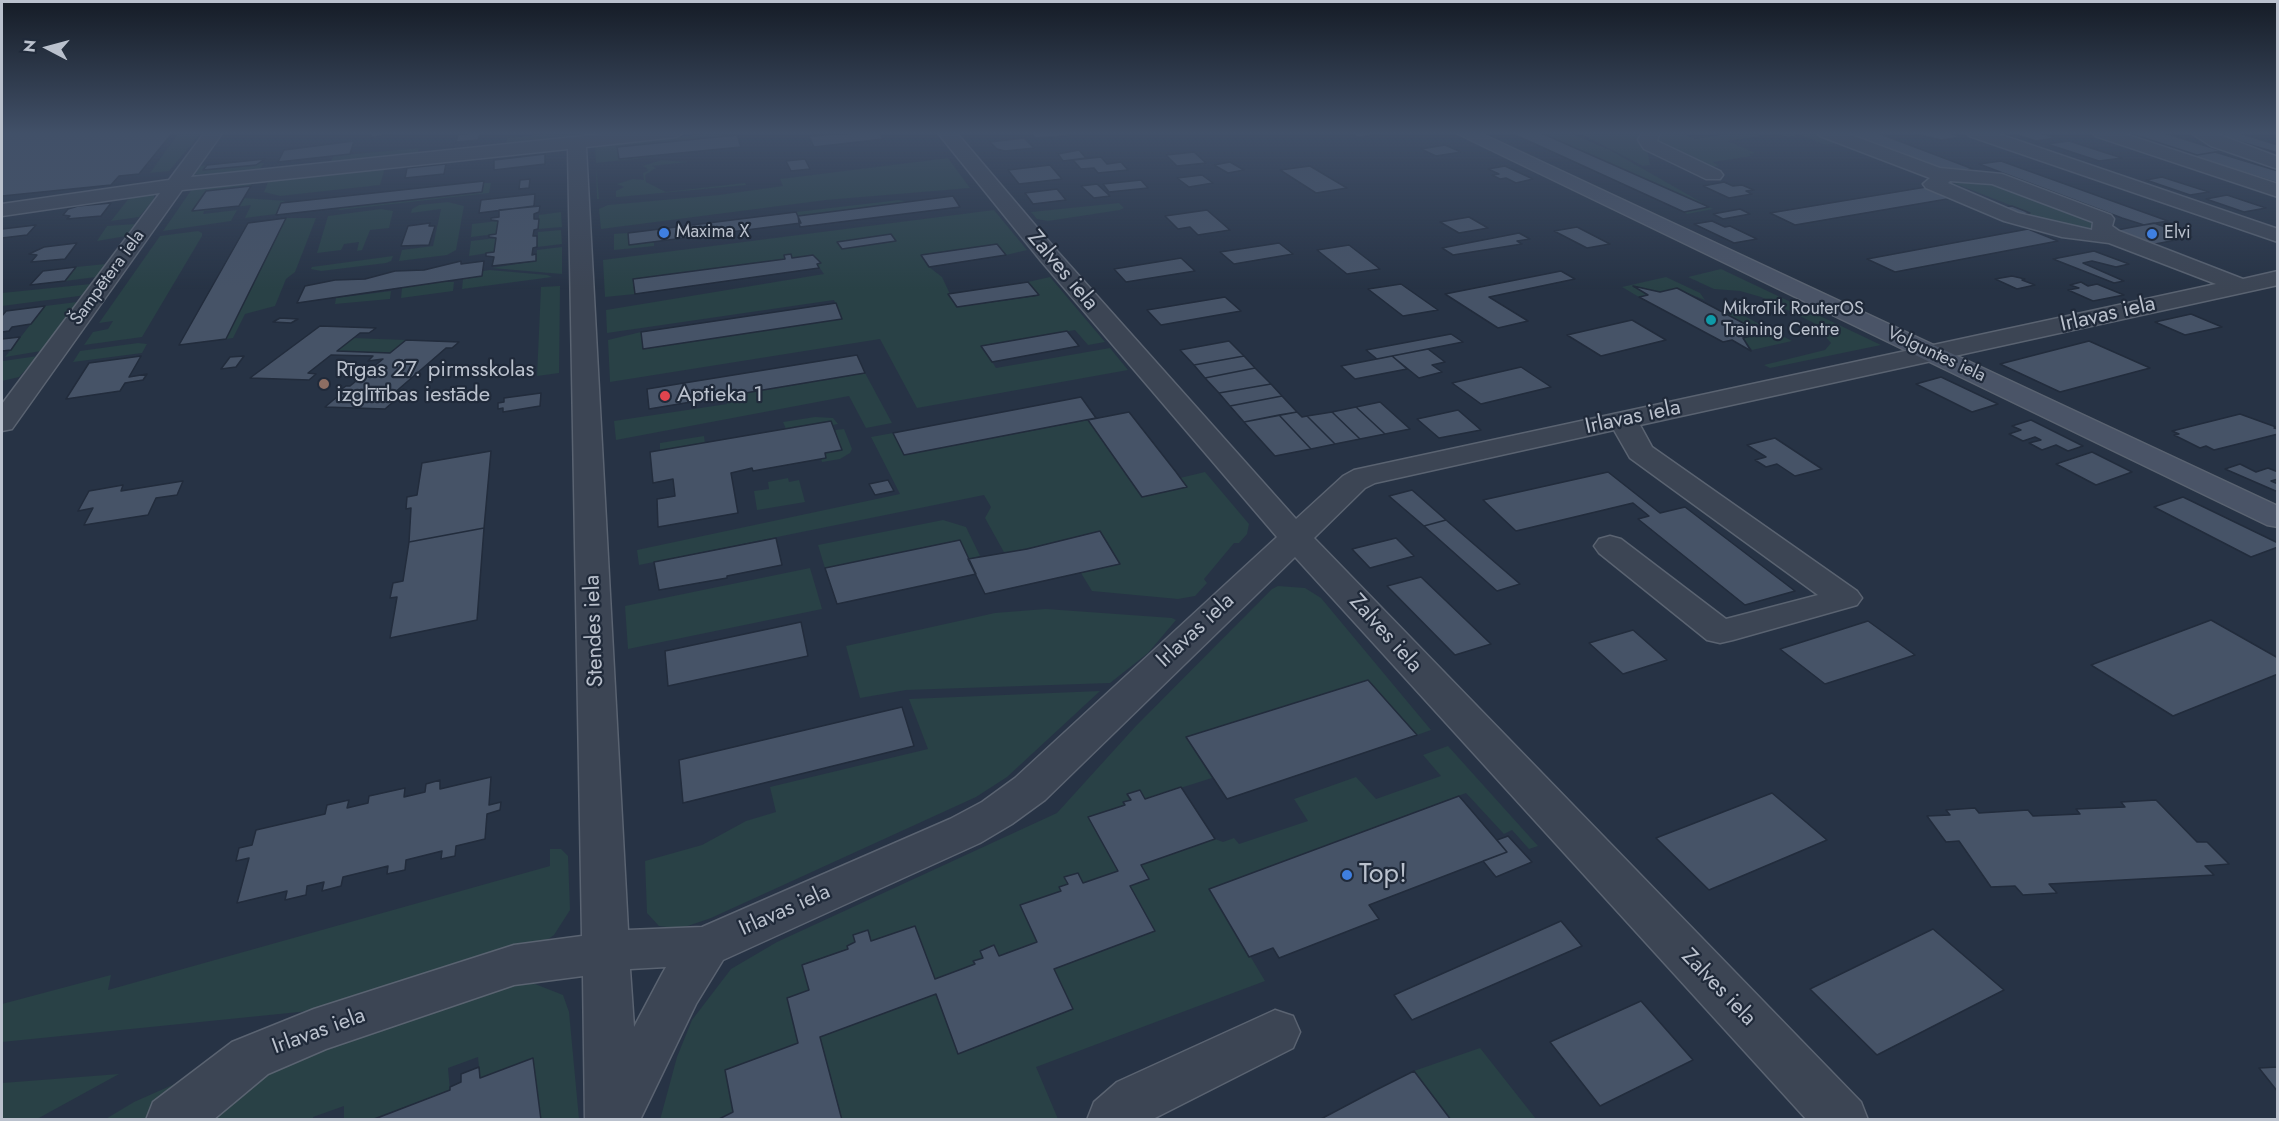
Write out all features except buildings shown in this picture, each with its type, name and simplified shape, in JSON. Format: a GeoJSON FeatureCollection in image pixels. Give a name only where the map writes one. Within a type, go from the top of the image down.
{"type":"FeatureCollection","features":[{"type":"Feature","properties":{"kind":"street"},"geometry":{"type":"LineString","coordinates":[[2,210],[173,184]]}},
{"type":"Feature","properties":{"kind":"street","name":"Šampētera iela"},"geometry":{"type":"LineString","coordinates":[[2,423],[175,184]]}},
{"type":"Feature","properties":{"kind":"street","name":"Stendes iela"},"geometry":{"type":"LineString","coordinates":[[579,184],[606,908],[604,953],[609,1012],[612,1119]]}},
{"type":"Feature","properties":{"kind":"street","name":"Zalves iela"},"geometry":{"type":"LineString","coordinates":[[990,184],[1095,310],[1295,538],[1842,1119]]}},
{"type":"Feature","properties":{"kind":"street","name":"Volguntes iela"},"geometry":{"type":"LineString","coordinates":[[1574,184],[2277,518]]}},
{"type":"Feature","properties":{"kind":"street"},"geometry":{"type":"LineString","coordinates":[[1934,184],[2011,217],[2072,233],[2111,236],[2241,286]]}},
{"type":"Feature","properties":{"kind":"street"},"geometry":{"type":"LineString","coordinates":[[2012,184],[2104,219],[2101,228],[2111,236]]}},
{"type":"Feature","properties":{"kind":"street"},"geometry":{"type":"LineString","coordinates":[[2127,184],[2275,234]]}},
{"type":"Feature","properties":{"kind":"street"},"geometry":{"type":"LineString","coordinates":[[2256,184],[2277,191]]}},
{"type":"Feature","properties":{"kind":"street","name":"Irlavas iela"},"geometry":{"type":"LineString","coordinates":[[172,1119],[250,1058],[314,1031],[514,965],[634,949],[706,946],[965,831],[1013,802],[1354,482],[1365,476],[2277,278]]}},
{"type":"Feature","properties":{"kind":"street"},"geometry":{"type":"LineString","coordinates":[[1623,420],[1640,452]]}},
{"type":"Feature","properties":{"kind":"street"},"geometry":{"type":"LineString","coordinates":[[1588,428],[1640,452],[1845,598],[1720,632],[1610,546]]}},
{"type":"Feature","properties":{"kind":"street"},"geometry":{"type":"LineString","coordinates":[[612,1119],[679,989],[706,946]]}},
{"type":"Feature","properties":{"kind":"street"},"geometry":{"type":"LineString","coordinates":[[1113,1119],[1136,1099],[1275,1032]]}},
{"type":"Feature","properties":{"kind":"green space"},"geometry":{"type":"Polygon","coordinates":[[[220,184],[251,184],[206,191],[193,211],[239,206],[244,198],[286,201],[281,203],[276,214],[245,218],[251,205],[204,211],[203,214],[237,210],[231,221],[163,231],[192,189],[220,184]]]}},
{"type":"Feature","properties":{"kind":"green space"},"geometry":{"type":"Polygon","coordinates":[[[267,184],[380,184],[280,196],[264,192],[267,184]]]}},
{"type":"Feature","properties":{"kind":"green space"},"geometry":{"type":"Polygon","coordinates":[[[484,184],[491,184],[489,193],[340,210],[336,208],[482,192],[484,184]]]}},
{"type":"Feature","properties":{"kind":"green space"},"geometry":{"type":"Polygon","coordinates":[[[598,184],[599,199],[597,199],[598,184]]]}},
{"type":"Feature","properties":{"kind":"green space"},"geometry":{"type":"Polygon","coordinates":[[[618,184],[651,184],[666,192],[746,185],[607,198],[616,197],[616,191],[624,187],[618,184]]]}},
{"type":"Feature","properties":{"kind":"green space"},"geometry":{"type":"Polygon","coordinates":[[[782,184],[967,184],[970,188],[826,200],[601,229],[599,209],[608,205],[719,195],[783,186],[782,184]]]}},
{"type":"Feature","properties":{"kind":"green space"},"geometry":{"type":"Polygon","coordinates":[[[1657,184],[1670,184],[1713,209],[1687,214],[1684,212],[1708,207],[1657,184]]]}},
{"type":"Feature","properties":{"kind":"green space"},"geometry":{"type":"Polygon","coordinates":[[[1957,184],[2005,184],[2092,221],[2092,227],[2088,231],[2016,215],[2028,212],[1957,184]]]}},
{"type":"Feature","properties":{"kind":"green space"},"geometry":{"type":"Polygon","coordinates":[[[154,195],[154,199],[139,217],[111,221],[130,197],[154,195]]]}},
{"type":"Feature","properties":{"kind":"green space"},"geometry":{"type":"Polygon","coordinates":[[[899,200],[907,202],[798,216],[796,212],[899,200]]]}},
{"type":"Feature","properties":{"kind":"green space"},"geometry":{"type":"Polygon","coordinates":[[[448,202],[464,206],[456,250],[447,255],[399,261],[402,250],[433,246],[441,209],[411,213],[412,209],[419,205],[448,202]]]}},
{"type":"Feature","properties":{"kind":"green space"},"geometry":{"type":"Polygon","coordinates":[[[1119,203],[1124,208],[1048,221],[1037,219],[1031,212],[1119,203]]]}},
{"type":"Feature","properties":{"kind":"green space"},"geometry":{"type":"Polygon","coordinates":[[[381,209],[393,211],[389,228],[370,230],[362,250],[357,251],[359,242],[344,244],[341,250],[317,253],[328,216],[381,209]]]}},
{"type":"Feature","properties":{"kind":"green space"},"geometry":{"type":"Polygon","coordinates":[[[994,210],[1027,250],[1006,255],[997,244],[922,255],[929,267],[942,277],[956,307],[1038,296],[1028,282],[1050,277],[1105,342],[1088,345],[1075,330],[982,346],[996,368],[1110,348],[1128,370],[917,408],[880,339],[610,382],[608,340],[641,332],[643,349],[842,318],[834,300],[607,333],[606,310],[824,274],[817,264],[820,263],[813,255],[792,258],[791,255],[785,259],[633,279],[635,294],[605,297],[603,260],[994,210]]]}},
{"type":"Feature","properties":{"kind":"green space"},"geometry":{"type":"Polygon","coordinates":[[[561,212],[562,227],[538,229],[539,215],[561,212]]]}},
{"type":"Feature","properties":{"kind":"green space"},"geometry":{"type":"Polygon","coordinates":[[[286,218],[316,218],[295,272],[286,279],[275,306],[245,314],[233,338],[226,339],[286,218]]]}},
{"type":"Feature","properties":{"kind":"green space"},"geometry":{"type":"Polygon","coordinates":[[[498,221],[496,234],[471,237],[472,224],[498,221]]]}},
{"type":"Feature","properties":{"kind":"green space"},"geometry":{"type":"Polygon","coordinates":[[[135,224],[126,236],[97,241],[107,226],[135,224]]]}},
{"type":"Feature","properties":{"kind":"green space"},"geometry":{"type":"Polygon","coordinates":[[[561,230],[562,244],[537,247],[538,232],[561,230]]]}},
{"type":"Feature","properties":{"kind":"green space"},"geometry":{"type":"Polygon","coordinates":[[[198,231],[202,233],[202,236],[142,337],[84,345],[93,332],[108,329],[113,321],[99,323],[160,236],[198,231]]]}},
{"type":"Feature","properties":{"kind":"green space"},"geometry":{"type":"Polygon","coordinates":[[[628,233],[629,245],[654,242],[654,246],[614,250],[614,234],[628,233]]]}},
{"type":"Feature","properties":{"kind":"green space"},"geometry":{"type":"Polygon","coordinates":[[[496,238],[494,252],[469,256],[471,241],[496,238]]]}},
{"type":"Feature","properties":{"kind":"green space"},"geometry":{"type":"Polygon","coordinates":[[[562,247],[562,274],[492,268],[536,261],[537,250],[562,247]]]}},
{"type":"Feature","properties":{"kind":"green space"},"geometry":{"type":"Polygon","coordinates":[[[393,256],[391,261],[386,263],[321,271],[311,269],[312,267],[393,256]]]}},
{"type":"Feature","properties":{"kind":"green space"},"geometry":{"type":"Polygon","coordinates":[[[106,264],[96,277],[65,281],[76,267],[106,264]]]}},
{"type":"Feature","properties":{"kind":"green space"},"geometry":{"type":"Polygon","coordinates":[[[1721,269],[1881,345],[1770,368],[1764,365],[1825,350],[1831,343],[1814,323],[1761,297],[1740,291],[1714,289],[1688,277],[1721,269]]]}},
{"type":"Feature","properties":{"kind":"green space"},"geometry":{"type":"Polygon","coordinates":[[[483,271],[552,277],[462,289],[463,279],[482,276],[483,271]]]}},
{"type":"Feature","properties":{"kind":"green space"},"geometry":{"type":"Polygon","coordinates":[[[1666,277],[1700,293],[1705,300],[1687,293],[1660,292],[1634,286],[1648,295],[1639,297],[1622,287],[1666,277]]]}},
{"type":"Feature","properties":{"kind":"green space"},"geometry":{"type":"Polygon","coordinates":[[[437,282],[454,282],[453,291],[401,298],[402,288],[437,282]]]}},
{"type":"Feature","properties":{"kind":"green space"},"geometry":{"type":"Polygon","coordinates":[[[91,284],[83,295],[79,296],[2,306],[2,293],[91,284]]]}},
{"type":"Feature","properties":{"kind":"green space"},"geometry":{"type":"Polygon","coordinates":[[[560,286],[559,373],[537,376],[541,287],[560,286]]]}},
{"type":"Feature","properties":{"kind":"green space"},"geometry":{"type":"Polygon","coordinates":[[[391,291],[390,299],[335,304],[336,298],[391,291]]]}},
{"type":"Feature","properties":{"kind":"green space"},"geometry":{"type":"Polygon","coordinates":[[[77,302],[41,351],[5,357],[45,306],[77,302]]]}},
{"type":"Feature","properties":{"kind":"green space"},"geometry":{"type":"Polygon","coordinates":[[[1733,310],[1792,341],[1752,350],[1743,338],[1761,333],[1725,313],[1733,310]]]}},
{"type":"Feature","properties":{"kind":"green space"},"geometry":{"type":"Polygon","coordinates":[[[353,338],[406,340],[390,353],[337,351],[353,338]]]}},
{"type":"Feature","properties":{"kind":"green space"},"geometry":{"type":"Polygon","coordinates":[[[138,343],[147,344],[142,353],[73,362],[80,351],[138,343]]]}},
{"type":"Feature","properties":{"kind":"green space"},"geometry":{"type":"Polygon","coordinates":[[[38,356],[19,377],[2,381],[3,361],[38,356]]]}},
{"type":"Feature","properties":{"kind":"green space"},"geometry":{"type":"Polygon","coordinates":[[[865,373],[892,423],[866,428],[849,396],[616,440],[614,421],[727,404],[727,396],[865,373]]]}},
{"type":"Feature","properties":{"kind":"green space"},"geometry":{"type":"Polygon","coordinates":[[[815,417],[833,418],[838,424],[833,425],[831,421],[786,429],[783,422],[815,417]]]}},
{"type":"Feature","properties":{"kind":"green space"},"geometry":{"type":"Polygon","coordinates":[[[1088,420],[1142,497],[1187,487],[1180,478],[1205,472],[1249,524],[1247,534],[1239,543],[1234,543],[1204,579],[1207,583],[1195,596],[1178,599],[1092,591],[1081,573],[1120,564],[1100,531],[1005,554],[985,518],[991,507],[984,495],[639,565],[637,550],[900,494],[871,437],[893,433],[904,455],[1088,420]]]}},
{"type":"Feature","properties":{"kind":"green space"},"geometry":{"type":"Polygon","coordinates":[[[844,429],[852,449],[850,453],[840,459],[822,462],[821,459],[826,458],[825,453],[841,450],[835,430],[844,429]]]}},
{"type":"Feature","properties":{"kind":"green space"},"geometry":{"type":"Polygon","coordinates":[[[704,436],[705,443],[660,451],[660,443],[704,436]]]}},
{"type":"Feature","properties":{"kind":"green space"},"geometry":{"type":"Polygon","coordinates":[[[788,478],[789,482],[799,480],[805,502],[757,510],[754,491],[769,489],[768,482],[788,478]]]}},
{"type":"Feature","properties":{"kind":"green space"},"geometry":{"type":"Polygon","coordinates":[[[943,520],[966,527],[980,556],[968,559],[960,540],[825,568],[818,545],[943,520]]]}},
{"type":"Feature","properties":{"kind":"green space"},"geometry":{"type":"Polygon","coordinates":[[[810,568],[822,609],[628,649],[625,606],[810,568]]]}},
{"type":"Feature","properties":{"kind":"green space"},"geometry":{"type":"Polygon","coordinates":[[[1278,586],[1305,588],[1321,598],[1431,730],[1417,735],[1368,680],[1186,737],[1212,778],[1088,817],[1118,871],[1037,942],[935,979],[915,926],[803,964],[809,990],[798,1043],[735,1119],[660,1120],[677,1057],[692,1020],[731,969],[777,942],[1057,813],[1135,727],[1272,589],[1278,586]]]}},
{"type":"Feature","properties":{"kind":"green space"},"geometry":{"type":"Polygon","coordinates":[[[1046,609],[1176,620],[1148,653],[1110,683],[906,690],[860,698],[846,646],[995,613],[1046,609]]]}},
{"type":"Feature","properties":{"kind":"green space"},"geometry":{"type":"Polygon","coordinates":[[[1100,691],[1007,777],[976,797],[711,918],[679,929],[659,926],[647,913],[645,861],[702,845],[746,821],[776,812],[770,787],[928,749],[909,699],[1100,691]]]}},
{"type":"Feature","properties":{"kind":"green space"},"geometry":{"type":"Polygon","coordinates":[[[1448,746],[1538,846],[1529,849],[1512,830],[1504,834],[1466,793],[1210,889],[1265,981],[1036,1067],[1058,1119],[842,1119],[820,1037],[936,994],[958,1054],[1072,1010],[1054,969],[1155,931],[1130,886],[1149,879],[1141,865],[1215,839],[1223,842],[1234,838],[1239,844],[1308,821],[1294,799],[1356,777],[1376,799],[1441,776],[1423,755],[1448,746]]]}},
{"type":"Feature","properties":{"kind":"green space"},"geometry":{"type":"Polygon","coordinates":[[[550,849],[561,849],[568,856],[570,910],[554,935],[540,945],[309,1011],[2,1042],[2,1004],[111,975],[108,990],[550,866],[550,849]]]}},
{"type":"Feature","properties":{"kind":"green space"},"geometry":{"type":"Polygon","coordinates":[[[530,982],[563,995],[569,1012],[579,1119],[541,1119],[480,1078],[478,1057],[448,1068],[450,1090],[372,1119],[344,1119],[344,1106],[313,1117],[313,1119],[202,1120],[249,1083],[284,1065],[326,1048],[472,1000],[479,990],[530,982]]]}},
{"type":"Feature","properties":{"kind":"green space"},"geometry":{"type":"Polygon","coordinates":[[[1480,1048],[1536,1119],[1451,1119],[1414,1071],[1480,1048]]]}},
{"type":"Feature","properties":{"kind":"green space"},"geometry":{"type":"Polygon","coordinates":[[[119,1074],[37,1119],[2,1119],[2,1083],[119,1074]]]}},
{"type":"Feature","properties":{"kind":"green space"},"geometry":{"type":"Polygon","coordinates":[[[195,1075],[160,1119],[104,1120],[134,1102],[195,1075]]]}},
{"type":"Feature","properties":{"kind":"place","name":"Maxima X"},"geometry":{"type":"Point","coordinates":[664,233]}},
{"type":"Feature","properties":{"kind":"place","name":"Elvi"},"geometry":{"type":"Point","coordinates":[2152,234]}},
{"type":"Feature","properties":{"kind":"place","name":"MikroTik RouterOS Training Centre"},"geometry":{"type":"Point","coordinates":[1711,320]}},
{"type":"Feature","properties":{"kind":"place","name":"Rīgas 27. pirmsskolas izglītības iestāde"},"geometry":{"type":"Point","coordinates":[324,384]}},
{"type":"Feature","properties":{"kind":"place","name":"Aptieka 1"},"geometry":{"type":"Point","coordinates":[665,396]}},
{"type":"Feature","properties":{"kind":"place","name":"Top!"},"geometry":{"type":"Point","coordinates":[1347,875]}}]}
